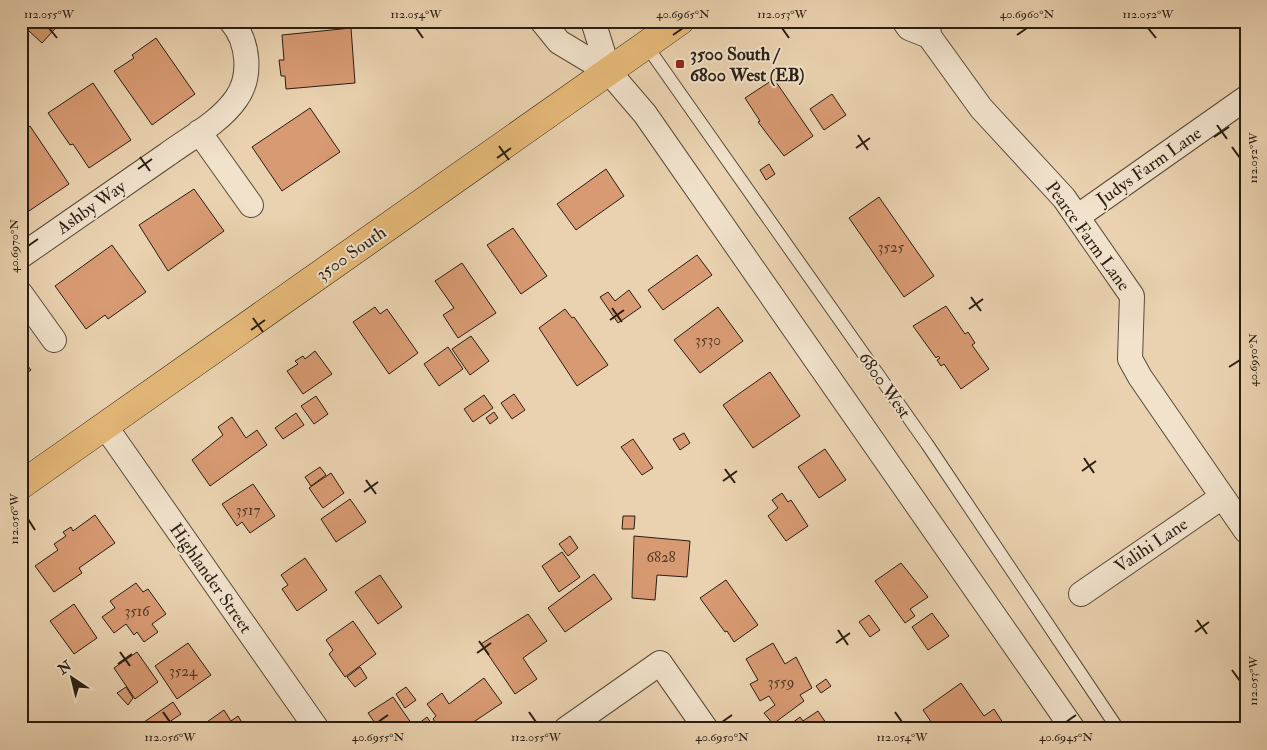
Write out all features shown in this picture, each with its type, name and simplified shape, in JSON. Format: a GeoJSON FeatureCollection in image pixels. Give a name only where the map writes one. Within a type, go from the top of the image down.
{"type":"FeatureCollection","features":[{"type":"Feature","properties":{"kind":"main road","name":"3500 South"},"geometry":{"type":"LineString","coordinates":[[21,485],[680,21]]}},
{"type":"Feature","properties":{"kind":"street","name":"Ashby Way"},"geometry":{"type":"LineString","coordinates":[[21,256],[199,132],[236,100],[245,78],[247,66],[244,46],[231,21]]}},
{"type":"Feature","properties":{"kind":"street"},"geometry":{"type":"LineString","coordinates":[[542,21],[559,42],[609,72],[651,122],[1073,729]]}},
{"type":"Feature","properties":{"kind":"street"},"geometry":{"type":"LineString","coordinates":[[593,21],[609,72]]}},
{"type":"Feature","properties":{"kind":"street","name":"Pearce Farm Lane"},"geometry":{"type":"LineString","coordinates":[[904,21],[909,28],[929,29],[981,108],[1064,198],[1132,296],[1130,359],[1246,532]]}},
{"type":"Feature","properties":{"kind":"street","name":"Judys Farm Lane"},"geometry":{"type":"LineString","coordinates":[[1077,217],[1246,98]]}},
{"type":"Feature","properties":{"kind":"street"},"geometry":{"type":"LineString","coordinates":[[199,132],[251,205]]}},
{"type":"Feature","properties":{"kind":"street"},"geometry":{"type":"LineString","coordinates":[[21,294],[54,340]]}},
{"type":"Feature","properties":{"kind":"street","name":"Highlander Street"},"geometry":{"type":"LineString","coordinates":[[105,426],[317,729]]}},
{"type":"Feature","properties":{"kind":"street","name":"Valihi Lane"},"geometry":{"type":"LineString","coordinates":[[1081,594],[1222,496]]}},
{"type":"Feature","properties":{"kind":"street"},"geometry":{"type":"LineString","coordinates":[[566,729],[660,663],[706,729]]}},
{"type":"Feature","properties":{"kind":"lane","name":"6800 West"},"geometry":{"type":"LineString","coordinates":[[646,45],[927,444],[1118,729]]}},
{"type":"Feature","properties":{"kind":"building"},"geometry":{"type":"Polygon","coordinates":[[[21,21],[62,21],[42,43],[29,31],[21,40],[21,21]]]}},
{"type":"Feature","properties":{"kind":"building"},"geometry":{"type":"Polygon","coordinates":[[[351,28],[355,83],[286,89],[285,76],[281,76],[279,60],[284,60],[282,35],[351,28]]]}},
{"type":"Feature","properties":{"kind":"building"},"geometry":{"type":"Polygon","coordinates":[[[156,38],[195,94],[152,125],[114,71],[134,58],[132,55],[156,38]]]}},
{"type":"Feature","properties":{"kind":"building"},"geometry":{"type":"Polygon","coordinates":[[[774,79],[813,136],[784,156],[758,122],[760,121],[745,98],[774,79]]]}},
{"type":"Feature","properties":{"kind":"building"},"geometry":{"type":"Polygon","coordinates":[[[93,83],[131,140],[89,168],[73,144],[70,145],[48,113],[93,83]]]}},
{"type":"Feature","properties":{"kind":"building"},"geometry":{"type":"Polygon","coordinates":[[[832,94],[846,115],[824,130],[810,109],[832,94]]]}},
{"type":"Feature","properties":{"kind":"building"},"geometry":{"type":"Polygon","coordinates":[[[310,108],[340,152],[282,191],[252,147],[310,108]]]}},
{"type":"Feature","properties":{"kind":"building"},"geometry":{"type":"Polygon","coordinates":[[[30,126],[69,184],[26,213],[21,206],[21,132],[30,126]]]}},
{"type":"Feature","properties":{"kind":"building"},"geometry":{"type":"Polygon","coordinates":[[[769,164],[775,174],[766,180],[760,170],[769,164]]]}},
{"type":"Feature","properties":{"kind":"building"},"geometry":{"type":"Polygon","coordinates":[[[606,169],[624,196],[576,230],[557,204],[606,169]]]}},
{"type":"Feature","properties":{"kind":"building"},"geometry":{"type":"Polygon","coordinates":[[[194,189],[224,231],[168,271],[139,225],[194,189]]]}},
{"type":"Feature","properties":{"kind":"building"},"geometry":{"type":"Polygon","coordinates":[[[879,197],[934,276],[904,297],[849,218],[879,197]]]}},
{"type":"Feature","properties":{"kind":"building"},"geometry":{"type":"Polygon","coordinates":[[[513,228],[547,276],[521,294],[487,245],[513,228]]]}},
{"type":"Feature","properties":{"kind":"building"},"geometry":{"type":"Polygon","coordinates":[[[112,245],[146,292],[108,319],[105,315],[86,329],[55,286],[112,245]]]}},
{"type":"Feature","properties":{"kind":"building"},"geometry":{"type":"Polygon","coordinates":[[[697,255],[712,275],[663,310],[648,290],[697,255]]]}},
{"type":"Feature","properties":{"kind":"building"},"geometry":{"type":"Polygon","coordinates":[[[462,263],[496,313],[458,338],[443,315],[454,308],[435,281],[462,263]]]}},
{"type":"Feature","properties":{"kind":"building"},"geometry":{"type":"Polygon","coordinates":[[[629,290],[641,307],[618,323],[600,297],[608,292],[615,301],[629,290]]]}},
{"type":"Feature","properties":{"kind":"building"},"geometry":{"type":"Polygon","coordinates":[[[946,306],[965,334],[968,332],[975,343],[972,345],[989,369],[961,389],[944,364],[941,366],[937,360],[940,358],[938,356],[936,358],[913,326],[946,306]]]}},
{"type":"Feature","properties":{"kind":"building"},"geometry":{"type":"Polygon","coordinates":[[[375,307],[380,314],[387,309],[418,353],[389,374],[353,322],[375,307]]]}},
{"type":"Feature","properties":{"kind":"building"},"geometry":{"type":"Polygon","coordinates":[[[718,307],[743,341],[700,373],[674,340],[718,307]]]}},
{"type":"Feature","properties":{"kind":"building"},"geometry":{"type":"Polygon","coordinates":[[[565,309],[572,318],[574,317],[608,365],[577,386],[539,328],[565,309]]]}},
{"type":"Feature","properties":{"kind":"building"},"geometry":{"type":"Polygon","coordinates":[[[471,336],[489,361],[470,375],[452,349],[471,336]]]}},
{"type":"Feature","properties":{"kind":"building"},"geometry":{"type":"Polygon","coordinates":[[[448,347],[463,369],[439,386],[424,364],[448,347]]]}},
{"type":"Feature","properties":{"kind":"building"},"geometry":{"type":"Polygon","coordinates":[[[315,351],[332,374],[303,394],[287,371],[298,364],[295,361],[303,356],[305,359],[315,351]]]}},
{"type":"Feature","properties":{"kind":"building"},"geometry":{"type":"Polygon","coordinates":[[[21,357],[31,370],[21,377],[21,357]]]}},
{"type":"Feature","properties":{"kind":"building"},"geometry":{"type":"Polygon","coordinates":[[[770,372],[800,416],[753,448],[723,405],[770,372]]]}},
{"type":"Feature","properties":{"kind":"building"},"geometry":{"type":"Polygon","coordinates":[[[514,394],[525,410],[512,419],[501,403],[514,394]]]}},
{"type":"Feature","properties":{"kind":"building"},"geometry":{"type":"Polygon","coordinates":[[[484,395],[493,408],[473,422],[464,409],[484,395]]]}},
{"type":"Feature","properties":{"kind":"building"},"geometry":{"type":"Polygon","coordinates":[[[316,396],[328,414],[314,424],[301,406],[316,396]]]}},
{"type":"Feature","properties":{"kind":"building"},"geometry":{"type":"Polygon","coordinates":[[[494,412],[498,418],[490,424],[486,418],[494,412]]]}},
{"type":"Feature","properties":{"kind":"building"},"geometry":{"type":"Polygon","coordinates":[[[296,413],[304,425],[283,439],[275,428],[296,413]]]}},
{"type":"Feature","properties":{"kind":"building"},"geometry":{"type":"Polygon","coordinates":[[[232,417],[246,438],[257,430],[267,445],[210,486],[192,460],[223,435],[218,427],[232,417]]]}},
{"type":"Feature","properties":{"kind":"building"},"geometry":{"type":"Polygon","coordinates":[[[684,433],[690,443],[680,450],[673,439],[684,433]]]}},
{"type":"Feature","properties":{"kind":"building"},"geometry":{"type":"Polygon","coordinates":[[[633,439],[653,468],[642,475],[621,447],[633,439]]]}},
{"type":"Feature","properties":{"kind":"building"},"geometry":{"type":"Polygon","coordinates":[[[825,449],[846,480],[819,498],[798,467],[825,449]]]}},
{"type":"Feature","properties":{"kind":"building"},"geometry":{"type":"Polygon","coordinates":[[[320,467],[326,475],[311,486],[305,477],[320,467]]]}},
{"type":"Feature","properties":{"kind":"building"},"geometry":{"type":"Polygon","coordinates":[[[331,473],[344,493],[323,508],[309,488],[331,473]]]}},
{"type":"Feature","properties":{"kind":"building"},"geometry":{"type":"Polygon","coordinates":[[[253,484],[275,516],[250,533],[242,522],[237,526],[222,504],[253,484]]]}},
{"type":"Feature","properties":{"kind":"building"},"geometry":{"type":"Polygon","coordinates":[[[782,493],[788,502],[791,500],[808,526],[786,541],[768,516],[778,508],[772,500],[782,493]]]}},
{"type":"Feature","properties":{"kind":"building"},"geometry":{"type":"Polygon","coordinates":[[[350,499],[366,522],[336,542],[321,519],[350,499]]]}},
{"type":"Feature","properties":{"kind":"building"},"geometry":{"type":"Polygon","coordinates":[[[95,515],[115,543],[79,568],[82,573],[54,592],[35,566],[58,550],[54,544],[66,536],[63,532],[71,527],[73,531],[95,515]]]}},
{"type":"Feature","properties":{"kind":"building"},"geometry":{"type":"Polygon","coordinates":[[[623,516],[635,516],[634,529],[622,529],[623,516]]]}},
{"type":"Feature","properties":{"kind":"building"},"geometry":{"type":"Polygon","coordinates":[[[570,536],[578,548],[568,556],[559,544],[570,536]]]}},
{"type":"Feature","properties":{"kind":"building"},"geometry":{"type":"Polygon","coordinates":[[[634,536],[690,541],[687,577],[657,575],[655,600],[632,598],[634,536]]]}},
{"type":"Feature","properties":{"kind":"building"},"geometry":{"type":"Polygon","coordinates":[[[562,552],[580,577],[559,592],[542,566],[562,552]]]}},
{"type":"Feature","properties":{"kind":"building"},"geometry":{"type":"Polygon","coordinates":[[[305,558],[327,590],[297,611],[282,589],[288,585],[281,575],[305,558]]]}},
{"type":"Feature","properties":{"kind":"building"},"geometry":{"type":"Polygon","coordinates":[[[901,563],[928,597],[910,609],[915,616],[905,623],[875,581],[901,563]]]}},
{"type":"Feature","properties":{"kind":"building"},"geometry":{"type":"Polygon","coordinates":[[[594,574],[612,599],[565,632],[548,608],[594,574]]]}},
{"type":"Feature","properties":{"kind":"building"},"geometry":{"type":"Polygon","coordinates":[[[380,575],[402,607],[378,624],[355,592],[380,575]]]}},
{"type":"Feature","properties":{"kind":"building"},"geometry":{"type":"Polygon","coordinates":[[[726,580],[758,625],[734,642],[700,598],[726,580]]]}},
{"type":"Feature","properties":{"kind":"building"},"geometry":{"type":"Polygon","coordinates":[[[136,583],[143,592],[148,589],[166,614],[152,624],[158,632],[144,642],[137,632],[134,635],[126,624],[114,633],[102,617],[115,608],[110,601],[136,583]]]}},
{"type":"Feature","properties":{"kind":"building"},"geometry":{"type":"Polygon","coordinates":[[[74,604],[97,638],[74,654],[50,621],[74,604]]]}},
{"type":"Feature","properties":{"kind":"building"},"geometry":{"type":"Polygon","coordinates":[[[932,613],[949,636],[928,650],[912,627],[932,613]]]}},
{"type":"Feature","properties":{"kind":"building"},"geometry":{"type":"Polygon","coordinates":[[[528,614],[547,641],[523,658],[537,679],[515,694],[481,644],[528,614]]]}},
{"type":"Feature","properties":{"kind":"building"},"geometry":{"type":"Polygon","coordinates":[[[869,615],[880,630],[870,637],[859,622],[869,615]]]}},
{"type":"Feature","properties":{"kind":"building"},"geometry":{"type":"Polygon","coordinates":[[[353,621],[376,654],[345,677],[329,654],[333,650],[326,640],[353,621]]]}},
{"type":"Feature","properties":{"kind":"building"},"geometry":{"type":"Polygon","coordinates":[[[188,643],[211,675],[177,699],[155,666],[188,643]]]}},
{"type":"Feature","properties":{"kind":"building"},"geometry":{"type":"Polygon","coordinates":[[[773,643],[785,664],[796,657],[812,688],[800,695],[804,701],[773,724],[764,713],[775,705],[769,696],[760,701],[750,684],[758,680],[746,659],[773,643]]]}},
{"type":"Feature","properties":{"kind":"building"},"geometry":{"type":"Polygon","coordinates":[[[137,652],[158,682],[135,699],[114,668],[137,652]]]}},
{"type":"Feature","properties":{"kind":"building"},"geometry":{"type":"Polygon","coordinates":[[[360,667],[367,678],[355,687],[347,677],[360,667]]]}},
{"type":"Feature","properties":{"kind":"building"},"geometry":{"type":"Polygon","coordinates":[[[484,678],[502,703],[463,729],[450,729],[448,725],[440,729],[433,719],[436,716],[427,704],[442,693],[449,704],[484,678]]]}},
{"type":"Feature","properties":{"kind":"building"},"geometry":{"type":"Polygon","coordinates":[[[826,679],[831,686],[821,693],[816,686],[826,679]]]}},
{"type":"Feature","properties":{"kind":"building"},"geometry":{"type":"Polygon","coordinates":[[[961,683],[984,716],[994,709],[1007,729],[936,729],[923,710],[961,683]]]}},
{"type":"Feature","properties":{"kind":"building"},"geometry":{"type":"Polygon","coordinates":[[[126,687],[133,698],[128,705],[117,693],[126,687]]]}},
{"type":"Feature","properties":{"kind":"building"},"geometry":{"type":"Polygon","coordinates":[[[406,687],[416,700],[405,708],[396,694],[406,687]]]}},
{"type":"Feature","properties":{"kind":"building"},"geometry":{"type":"Polygon","coordinates":[[[393,697],[414,727],[427,717],[435,729],[379,729],[368,713],[393,697]]]}},
{"type":"Feature","properties":{"kind":"building"},"geometry":{"type":"Polygon","coordinates":[[[173,702],[181,714],[159,729],[134,729],[173,702]]]}},
{"type":"Feature","properties":{"kind":"building"},"geometry":{"type":"Polygon","coordinates":[[[224,710],[231,721],[238,716],[246,729],[197,729],[224,710]]]}},
{"type":"Feature","properties":{"kind":"building"},"geometry":{"type":"Polygon","coordinates":[[[818,711],[830,729],[784,729],[800,717],[803,721],[818,711]]]}},
{"type":"Feature","properties":{"kind":"place","name":"3500 South / 6800 West (EB)"},"geometry":{"type":"Point","coordinates":[680,64]}}]}
